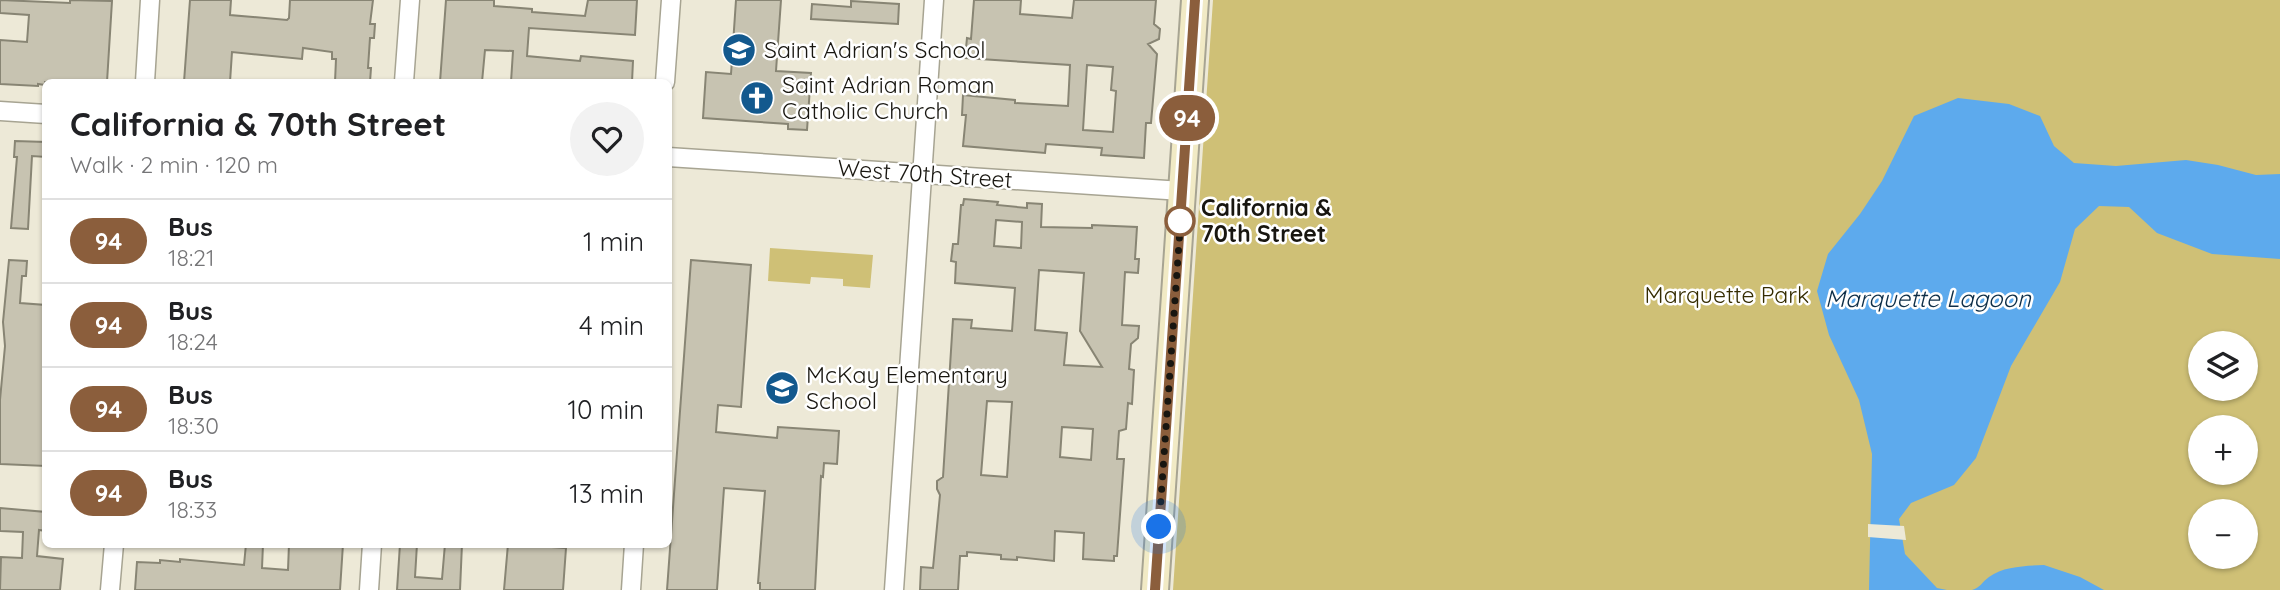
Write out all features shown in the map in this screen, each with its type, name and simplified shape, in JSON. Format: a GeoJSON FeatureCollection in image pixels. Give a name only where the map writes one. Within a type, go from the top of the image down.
{"type":"FeatureCollection","features":[{"type":"Feature","properties":{"kind":"street"},"geometry":{"type":"LineString","coordinates":[[145,79],[150,0]]}},
{"type":"Feature","properties":{"kind":"street"},"geometry":{"type":"LineString","coordinates":[[404,79],[410,0]]}},
{"type":"Feature","properties":{"kind":"street"},"geometry":{"type":"LineString","coordinates":[[665,79],[671,0]]}},
{"type":"Feature","properties":{"kind":"street"},"geometry":{"type":"LineString","coordinates":[[894,590],[934,0]]}},
{"type":"Feature","properties":{"kind":"street"},"geometry":{"type":"LineString","coordinates":[[1155,590],[1195,0]]}},
{"type":"Feature","properties":{"kind":"street"},"geometry":{"type":"LineString","coordinates":[[0,111],[42,114]]}},
{"type":"Feature","properties":{"kind":"street","name":"West 70th Street"},"geometry":{"type":"LineString","coordinates":[[672,157],[1182,191]]}},
{"type":"Feature","properties":{"kind":"street"},"geometry":{"type":"LineString","coordinates":[[110,590],[114,548]]}},
{"type":"Feature","properties":{"kind":"street"},"geometry":{"type":"LineString","coordinates":[[369,590],[372,548]]}},
{"type":"Feature","properties":{"kind":"street"},"geometry":{"type":"LineString","coordinates":[[631,590],[634,548]]}},
{"type":"Feature","properties":{"kind":"green space","name":"Marquette Park"},"geometry":{"type":"Polygon","coordinates":[[[1213,0],[2280,0],[2280,590],[1173,590],[1213,0]]]}},
{"type":"Feature","properties":{"kind":"green space"},"geometry":{"type":"Polygon","coordinates":[[[770,248],[873,255],[870,288],[843,286],[843,279],[811,277],[810,284],[768,281],[770,248]]]}},
{"type":"Feature","properties":{"kind":"water","name":"Marquette Lagoon"},"geometry":{"type":"Polygon","coordinates":[[[1958,98],[2009,104],[2040,116],[2054,146],[2074,163],[2116,166],[2186,160],[2256,175],[2280,174],[2280,259],[2212,254],[2157,233],[2129,207],[2099,206],[2075,229],[2060,282],[2011,366],[1976,458],[1954,485],[1911,503],[1899,519],[1905,554],[1937,588],[1947,590],[1869,590],[1872,454],[1859,400],[1829,335],[1817,291],[1828,254],[1882,181],[1914,116],[1958,98]]]}},
{"type":"Feature","properties":{"kind":"water"},"geometry":{"type":"Polygon","coordinates":[[[2044,565],[2080,577],[2104,590],[1972,590],[2001,571],[2044,565]]]}},
{"type":"Feature","properties":{"kind":"pier"},"geometry":{"type":"Polygon","coordinates":[[[1868,524],[1904,526],[1906,540],[1868,537],[1868,524]]]}},
{"type":"Feature","properties":{"kind":"building"},"geometry":{"type":"Polygon","coordinates":[[[0,0],[70,3],[70,0],[112,1],[107,79],[42,79],[42,85],[38,86],[0,84],[0,40],[27,42],[29,15],[0,13],[0,0]]]}},
{"type":"Feature","properties":{"kind":"building"},"geometry":{"type":"Polygon","coordinates":[[[190,0],[231,0],[230,15],[287,20],[290,0],[373,0],[370,24],[375,24],[374,38],[370,38],[368,68],[371,68],[370,79],[335,79],[336,59],[332,59],[332,52],[303,48],[302,59],[232,52],[230,79],[184,79],[190,0]]]}},
{"type":"Feature","properties":{"kind":"building"},"geometry":{"type":"Polygon","coordinates":[[[446,0],[494,0],[494,6],[585,16],[588,0],[637,0],[635,35],[529,28],[527,56],[580,61],[581,56],[633,61],[632,79],[511,79],[513,51],[485,50],[482,79],[440,79],[446,0]]]}},
{"type":"Feature","properties":{"kind":"building"},"geometry":{"type":"Polygon","coordinates":[[[736,0],[781,0],[776,71],[811,73],[807,130],[788,129],[788,124],[703,118],[706,72],[731,74],[736,0]]]}},
{"type":"Feature","properties":{"kind":"building"},"geometry":{"type":"Polygon","coordinates":[[[974,0],[1021,0],[1020,14],[1072,18],[1074,0],[1156,0],[1154,24],[1160,29],[1159,39],[1148,44],[1157,54],[1151,123],[1146,123],[1144,158],[1101,155],[1102,148],[1046,144],[1045,153],[963,146],[966,115],[962,115],[963,95],[1015,100],[1015,103],[1068,106],[1070,65],[965,58],[967,38],[971,39],[974,0]],[[1087,65],[1083,130],[1113,132],[1116,91],[1111,90],[1113,67],[1087,65]]]}},
{"type":"Feature","properties":{"kind":"building"},"geometry":{"type":"Polygon","coordinates":[[[851,1],[899,4],[898,24],[811,19],[812,4],[851,7],[851,1]]]}},
{"type":"Feature","properties":{"kind":"building"},"geometry":{"type":"Polygon","coordinates":[[[15,141],[42,142],[42,157],[32,156],[28,229],[11,228],[17,157],[14,157],[15,141]]]}},
{"type":"Feature","properties":{"kind":"building"},"geometry":{"type":"Polygon","coordinates":[[[964,199],[1027,208],[1027,203],[1042,204],[1041,227],[1137,227],[1135,259],[1139,259],[1138,273],[1125,272],[1122,325],[1139,326],[1138,338],[1131,344],[1129,369],[1134,370],[1132,404],[1128,403],[1126,429],[1119,431],[1117,459],[1124,459],[1117,556],[1114,556],[1114,561],[1083,559],[1084,533],[1055,531],[1054,561],[1017,557],[1017,560],[1001,559],[1001,555],[967,552],[967,556],[960,556],[958,590],[920,590],[921,567],[933,568],[940,495],[937,481],[943,477],[953,319],[972,320],[971,328],[1012,331],[1015,288],[955,283],[956,262],[951,261],[953,244],[958,244],[964,199]],[[996,220],[994,246],[1021,248],[1022,222],[996,220]],[[1039,270],[1035,330],[1067,333],[1064,365],[1102,367],[1080,331],[1084,273],[1039,270]],[[987,401],[981,475],[1007,477],[1012,402],[987,401]],[[1062,427],[1060,457],[1091,460],[1093,429],[1062,427]]]}},
{"type":"Feature","properties":{"kind":"building"},"geometry":{"type":"Polygon","coordinates":[[[9,260],[27,261],[26,276],[22,276],[20,303],[42,305],[42,466],[0,464],[0,400],[5,346],[3,322],[9,260]]]}},
{"type":"Feature","properties":{"kind":"building"},"geometry":{"type":"Polygon","coordinates":[[[691,260],[751,265],[741,407],[718,405],[716,432],[777,438],[778,427],[839,431],[837,464],[824,463],[823,477],[821,476],[815,590],[760,590],[758,583],[765,491],[724,488],[717,590],[667,590],[691,260]]]}},
{"type":"Feature","properties":{"kind":"building"},"geometry":{"type":"Polygon","coordinates":[[[0,508],[42,512],[42,530],[39,530],[37,556],[63,559],[60,590],[0,590],[1,557],[22,558],[23,532],[0,531],[0,508]]]}},
{"type":"Feature","properties":{"kind":"building"},"geometry":{"type":"Polygon","coordinates":[[[246,548],[263,548],[262,568],[288,570],[289,548],[343,548],[340,590],[135,590],[137,562],[180,562],[180,559],[244,565],[246,548]]]}},
{"type":"Feature","properties":{"kind":"building"},"geometry":{"type":"Polygon","coordinates":[[[400,548],[417,548],[415,577],[442,579],[445,548],[462,548],[460,590],[397,590],[400,548]]]}},
{"type":"Feature","properties":{"kind":"building"},"geometry":{"type":"Polygon","coordinates":[[[508,548],[566,548],[563,590],[504,590],[508,548]]]}},
{"type":"Feature","properties":{"kind":"bus line","name":"94"},"geometry":{"type":"LineString","coordinates":[[1155,590],[1195,0]]}},
{"type":"Feature","properties":{"kind":"place","name":"Saint Adrian's School"},"geometry":{"type":"Point","coordinates":[739,50]}},
{"type":"Feature","properties":{"kind":"place","name":"Saint Adrian Roman Catholic Church"},"geometry":{"type":"Point","coordinates":[757,98]}},
{"type":"Feature","properties":{"kind":"place","name":"California & 70th Street"},"geometry":{"type":"Point","coordinates":[1180,221]}},
{"type":"Feature","properties":{"kind":"place","name":"McKay Elementary School"},"geometry":{"type":"Point","coordinates":[782,388]}},
{"type":"Feature","properties":{"kind":"route"},"geometry":{"type":"LineString","coordinates":[[1159,527],[1181,215],[1180,221]]}}]}
